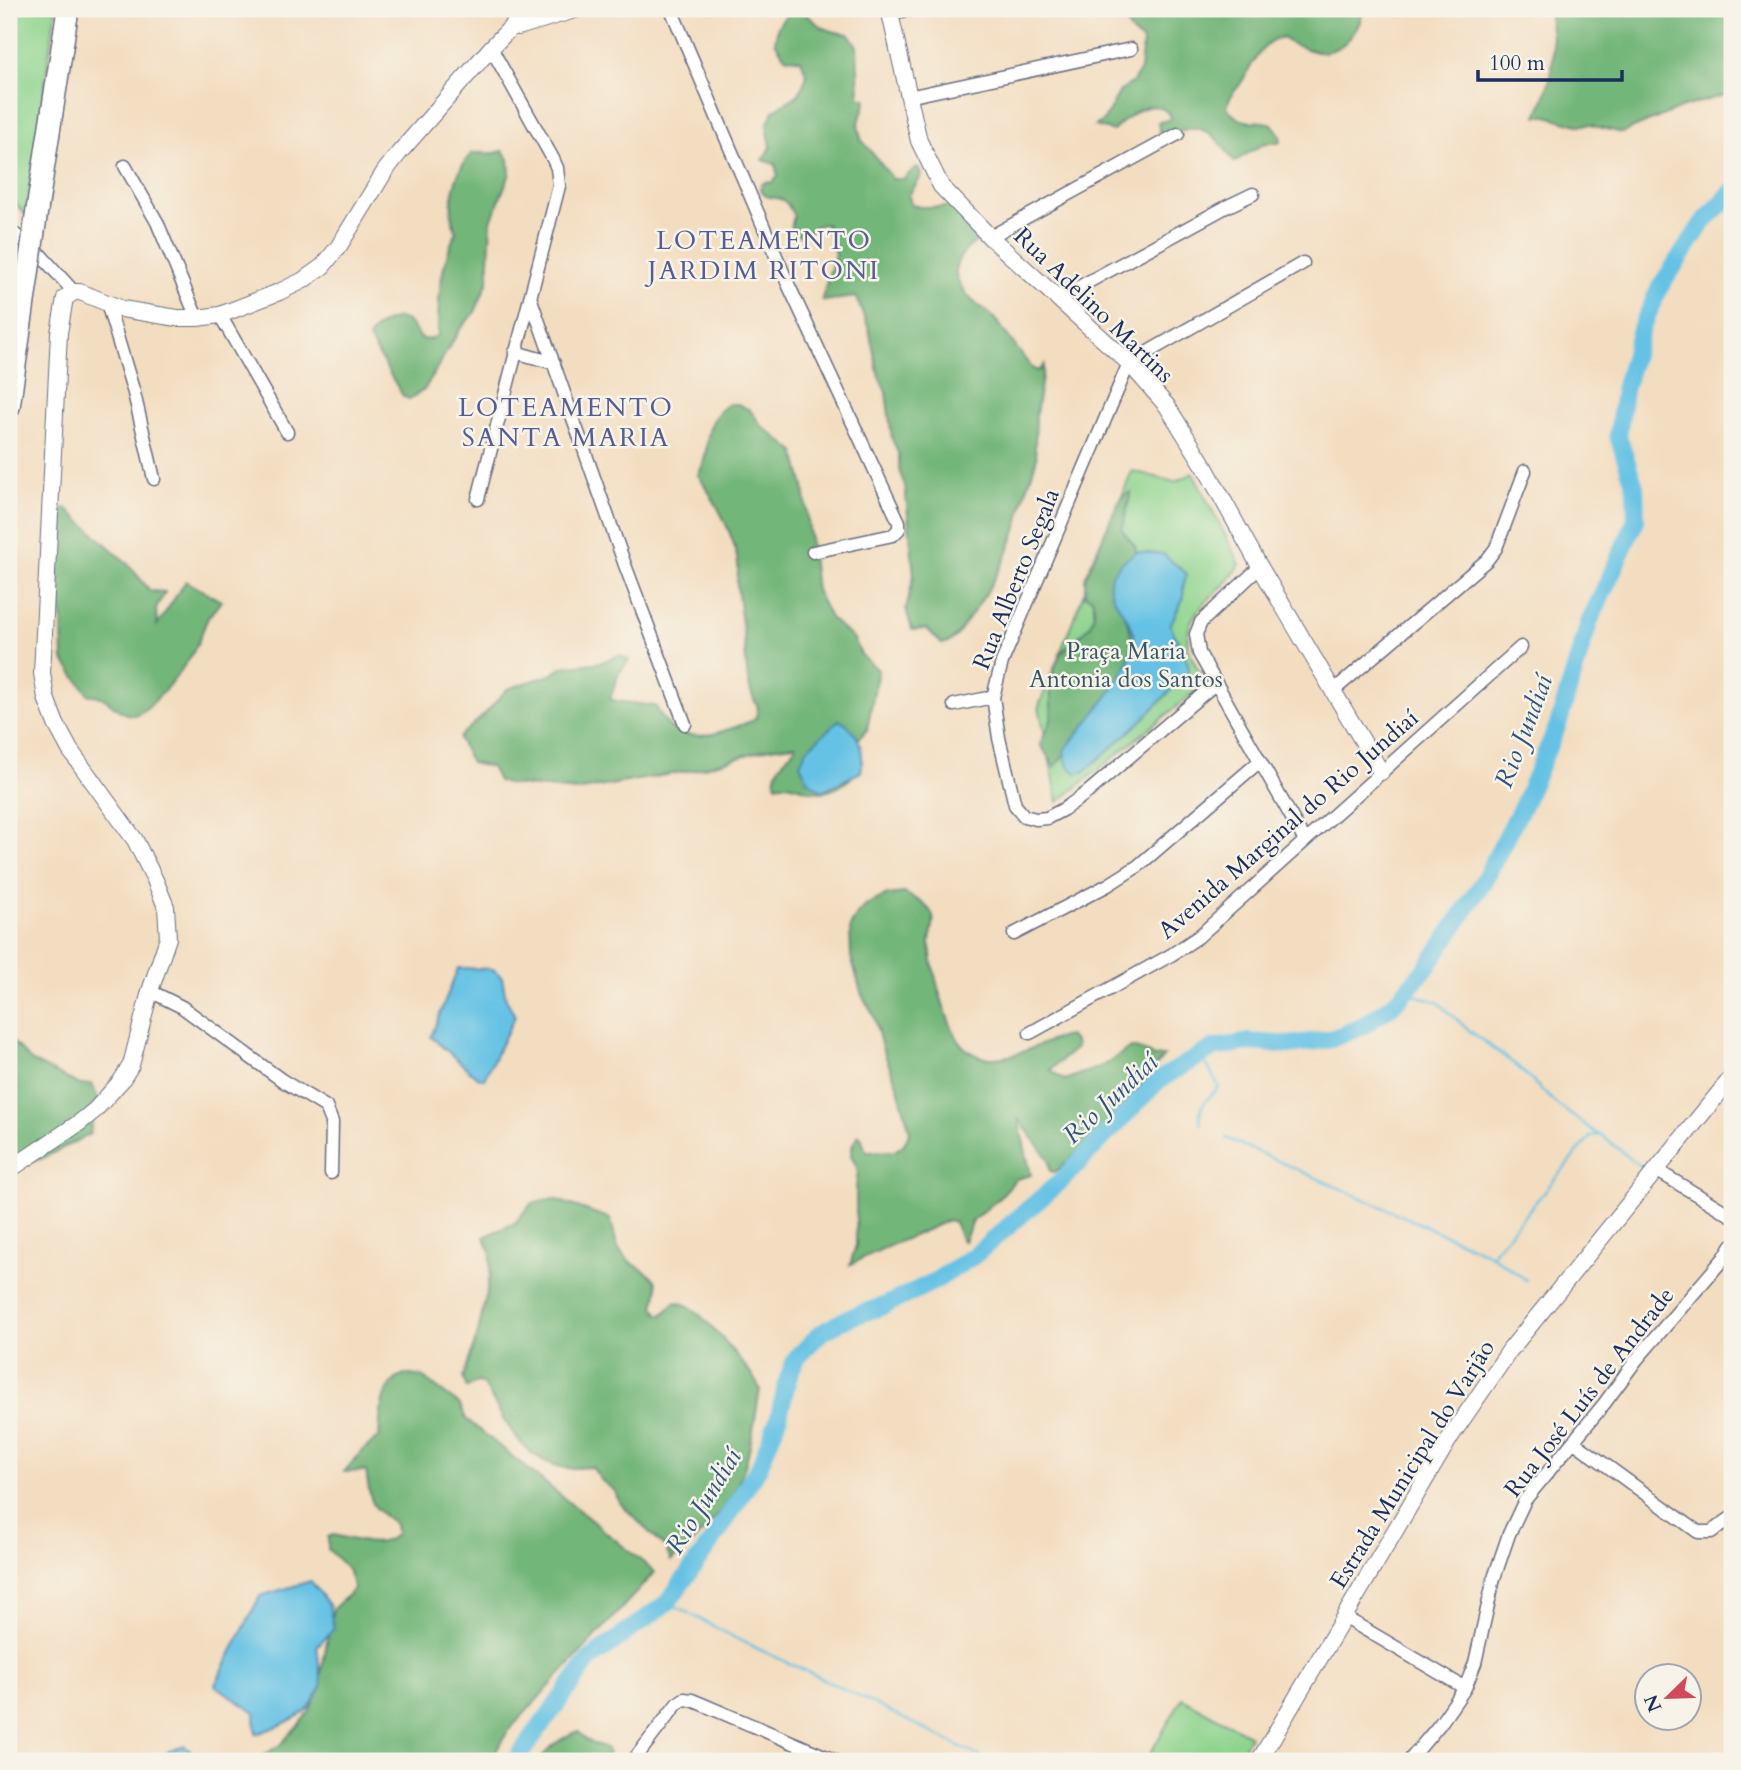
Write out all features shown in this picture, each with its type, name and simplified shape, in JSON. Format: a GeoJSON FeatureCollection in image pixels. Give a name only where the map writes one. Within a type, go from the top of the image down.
{"type":"FeatureCollection","features":[{"type":"Feature","properties":{"kind":"highway"},"geometry":{"type":"LineString","coordinates":[[9,407],[68,9]]}},
{"type":"Feature","properties":{"kind":"street"},"geometry":{"type":"LineString","coordinates":[[9,230],[38,252],[74,292],[141,313],[197,318],[220,314],[279,292],[302,281],[323,265],[339,246],[399,153],[506,32],[536,9]]}},
{"type":"Feature","properties":{"kind":"street"},"geometry":{"type":"LineString","coordinates":[[506,32],[578,9]]}},
{"type":"Feature","properties":{"kind":"street"},"geometry":{"type":"LineString","coordinates":[[671,9],[789,284],[899,522],[899,529],[893,535],[813,552]]}},
{"type":"Feature","properties":{"kind":"street"},"geometry":{"type":"LineString","coordinates":[[889,11],[914,9]]}},
{"type":"Feature","properties":{"kind":"street","name":"Rua Adelino Martins"},"geometry":{"type":"LineString","coordinates":[[889,11],[919,141],[941,186],[990,237],[1129,363],[1177,419],[1381,772]]}},
{"type":"Feature","properties":{"kind":"street"},"geometry":{"type":"LineString","coordinates":[[478,499],[559,186],[559,176],[553,159],[491,48]]}},
{"type":"Feature","properties":{"kind":"street"},"geometry":{"type":"LineString","coordinates":[[908,97],[1130,49]]}},
{"type":"Feature","properties":{"kind":"street"},"geometry":{"type":"LineString","coordinates":[[990,237],[1178,134]]}},
{"type":"Feature","properties":{"kind":"street"},"geometry":{"type":"LineString","coordinates":[[125,166],[157,222],[197,318]]}},
{"type":"Feature","properties":{"kind":"street"},"geometry":{"type":"LineString","coordinates":[[1057,299],[1226,206],[1253,194]]}},
{"type":"Feature","properties":{"kind":"street"},"geometry":{"type":"LineString","coordinates":[[1129,363],[1303,263]]}},
{"type":"Feature","properties":{"kind":"street"},"geometry":{"type":"LineString","coordinates":[[9,1170],[79,1123],[95,1110],[121,1081],[131,1065],[149,991],[169,938],[166,907],[135,840],[85,771],[56,724],[46,698],[42,673],[59,333],[62,306],[65,298],[74,292]]}},
{"type":"Feature","properties":{"kind":"street"},"geometry":{"type":"LineString","coordinates":[[530,297],[625,565],[685,724]]}},
{"type":"Feature","properties":{"kind":"street"},"geometry":{"type":"LineString","coordinates":[[107,303],[134,393],[154,479]]}},
{"type":"Feature","properties":{"kind":"street"},"geometry":{"type":"LineString","coordinates":[[220,314],[286,432]]}},
{"type":"Feature","properties":{"kind":"street"},"geometry":{"type":"LineString","coordinates":[[514,352],[554,363]]}},
{"type":"Feature","properties":{"kind":"street","name":"Rua Alberto Segala"},"geometry":{"type":"LineString","coordinates":[[1129,363],[1002,662],[993,696],[1012,795],[1019,812],[1036,819],[1047,818],[1064,809],[1088,792],[1216,683]]}},
{"type":"Feature","properties":{"kind":"street"},"geometry":{"type":"LineString","coordinates":[[1333,691],[1487,560],[1496,548],[1525,471]]}},
{"type":"Feature","properties":{"kind":"street"},"geometry":{"type":"LineString","coordinates":[[1261,567],[1201,622],[1196,634],[1199,653],[1305,841]]}},
{"type":"Feature","properties":{"kind":"street","name":"Avenida Marginal do Rio Jundiaí"},"geometry":{"type":"LineString","coordinates":[[1030,1033],[1171,955],[1198,937],[1521,647]]}},
{"type":"Feature","properties":{"kind":"street"},"geometry":{"type":"LineString","coordinates":[[954,705],[993,696]]}},
{"type":"Feature","properties":{"kind":"street"},"geometry":{"type":"LineString","coordinates":[[1014,934],[1108,885],[1138,866],[1260,761]]}},
{"type":"Feature","properties":{"kind":"street"},"geometry":{"type":"LineString","coordinates":[[149,991],[182,1007],[283,1082],[326,1107],[332,1122],[331,1173]]}},
{"type":"Feature","properties":{"kind":"street","name":"Estrada Municipal do Varjão"},"geometry":{"type":"LineString","coordinates":[[1259,1761],[1451,1436],[1510,1350],[1732,1077]]}},
{"type":"Feature","properties":{"kind":"street"},"geometry":{"type":"LineString","coordinates":[[1656,1170],[1732,1216]]}},
{"type":"Feature","properties":{"kind":"street","name":"Rua José Luís de Andrade"},"geometry":{"type":"LineString","coordinates":[[1409,1761],[1465,1688],[1475,1662],[1494,1577],[1509,1534],[1525,1500],[1574,1442],[1637,1359],[1724,1258],[1732,1244]]}},
{"type":"Feature","properties":{"kind":"street"},"geometry":{"type":"LineString","coordinates":[[1574,1442],[1698,1532],[1711,1532],[1731,1518]]}},
{"type":"Feature","properties":{"kind":"street"},"geometry":{"type":"LineString","coordinates":[[1344,1617],[1465,1688]]}},
{"type":"Feature","properties":{"kind":"street"},"geometry":{"type":"LineString","coordinates":[[640,1760],[677,1704],[684,1699],[836,1761]]}},
{"type":"Feature","properties":{"kind":"green space"},"geometry":{"type":"Polygon","coordinates":[[[13,9],[56,9],[26,216],[9,196],[9,41],[13,9]]]}},
{"type":"Feature","properties":{"kind":"green space"},"geometry":{"type":"Polygon","coordinates":[[[1126,9],[1363,9],[1351,37],[1332,50],[1313,51],[1292,44],[1283,37],[1269,43],[1259,53],[1227,107],[1242,120],[1272,124],[1281,140],[1279,143],[1265,143],[1234,162],[1221,143],[1202,130],[1195,128],[1160,135],[1158,122],[1169,120],[1171,116],[1164,109],[1141,109],[1113,131],[1095,126],[1104,120],[1120,91],[1133,82],[1140,70],[1143,41],[1129,28],[1126,9]]]}},
{"type":"Feature","properties":{"kind":"green space"},"geometry":{"type":"Polygon","coordinates":[[[1548,9],[1661,9],[1666,12],[1670,9],[1732,9],[1732,93],[1683,107],[1622,133],[1537,116],[1553,64],[1548,9]]]}},
{"type":"Feature","properties":{"kind":"green space"},"geometry":{"type":"Polygon","coordinates":[[[802,10],[823,27],[849,34],[857,46],[859,98],[865,98],[866,101],[858,125],[861,139],[893,179],[903,179],[917,167],[920,170],[921,177],[909,195],[911,204],[919,207],[960,207],[983,237],[958,260],[956,276],[960,285],[976,304],[993,317],[1033,369],[1039,371],[1044,365],[1036,414],[1037,458],[1018,525],[1006,557],[985,595],[958,634],[951,641],[942,644],[927,629],[912,630],[906,609],[914,575],[905,486],[899,470],[899,455],[892,439],[886,392],[879,377],[869,329],[856,297],[824,301],[822,299],[835,254],[826,224],[800,236],[791,228],[794,216],[787,204],[781,199],[765,195],[760,188],[763,183],[772,182],[778,177],[775,164],[763,160],[771,146],[767,126],[773,111],[799,94],[807,76],[801,60],[785,57],[775,42],[778,26],[788,13],[802,10]]]}},
{"type":"Feature","properties":{"kind":"green space"},"geometry":{"type":"Polygon","coordinates":[[[503,151],[509,159],[510,173],[491,221],[488,281],[475,312],[460,329],[424,390],[409,399],[403,396],[369,339],[380,326],[397,319],[407,321],[422,339],[438,335],[441,282],[446,258],[456,232],[452,201],[456,180],[472,153],[503,151]]]}},
{"type":"Feature","properties":{"kind":"green space"},"geometry":{"type":"Polygon","coordinates":[[[9,248],[20,260],[9,336],[9,248]]]}},
{"type":"Feature","properties":{"kind":"green space"},"geometry":{"type":"Polygon","coordinates":[[[729,404],[738,404],[750,410],[762,426],[795,452],[804,487],[816,590],[830,618],[854,639],[861,655],[878,670],[867,730],[856,741],[858,761],[853,775],[843,784],[825,792],[787,784],[776,785],[778,769],[795,745],[770,748],[694,770],[576,791],[498,781],[491,767],[471,763],[460,736],[484,715],[507,689],[553,674],[562,667],[602,662],[619,655],[629,660],[619,673],[610,699],[655,706],[668,725],[687,735],[709,735],[752,721],[756,717],[758,707],[747,674],[736,553],[723,518],[698,475],[703,465],[713,420],[729,404]]]}},
{"type":"Feature","properties":{"kind":"green space","name":"Praça Maria Antonia dos Santos"},"geometry":{"type":"Polygon","coordinates":[[[1132,471],[1175,482],[1193,473],[1240,564],[1233,575],[1197,612],[1191,623],[1189,649],[1206,683],[1058,802],[1039,706],[1132,471]]]}},
{"type":"Feature","properties":{"kind":"green space"},"geometry":{"type":"Polygon","coordinates":[[[1131,492],[1122,530],[1136,551],[1121,604],[1130,629],[1132,658],[1083,750],[1062,757],[1055,767],[1040,744],[1051,719],[1053,672],[1060,655],[1090,625],[1094,609],[1092,598],[1085,595],[1085,578],[1116,507],[1124,495],[1131,492]]]}},
{"type":"Feature","properties":{"kind":"green space"},"geometry":{"type":"Polygon","coordinates":[[[66,508],[129,565],[150,591],[165,592],[156,609],[157,625],[186,581],[221,601],[208,618],[194,650],[181,669],[165,690],[139,713],[126,714],[101,697],[89,695],[63,660],[62,615],[54,570],[58,520],[61,511],[66,508]]]}},
{"type":"Feature","properties":{"kind":"green space"},"geometry":{"type":"Polygon","coordinates":[[[904,893],[922,903],[933,915],[930,943],[937,982],[951,1026],[969,1051],[984,1057],[1002,1057],[1069,1036],[1075,1042],[1076,1048],[1050,1070],[1065,1080],[1102,1066],[1133,1048],[1154,1057],[1164,1056],[1113,1117],[1055,1172],[1050,1171],[1049,1160],[1018,1118],[1031,1175],[1016,1179],[973,1220],[964,1241],[954,1222],[948,1220],[850,1265],[856,1245],[858,1170],[851,1155],[853,1144],[859,1135],[867,1152],[895,1151],[904,1144],[910,1131],[874,1016],[862,995],[851,957],[850,927],[857,914],[868,904],[887,895],[904,893]]]}},
{"type":"Feature","properties":{"kind":"green space"},"geometry":{"type":"Polygon","coordinates":[[[11,1040],[31,1061],[80,1085],[92,1084],[99,1101],[93,1114],[90,1134],[41,1159],[9,1165],[9,1042],[11,1040]]]}},
{"type":"Feature","properties":{"kind":"green space"},"geometry":{"type":"Polygon","coordinates":[[[549,1199],[609,1218],[620,1251],[630,1262],[654,1279],[657,1294],[654,1306],[658,1314],[662,1315],[675,1302],[693,1309],[731,1349],[750,1372],[760,1390],[749,1450],[738,1483],[714,1520],[671,1561],[666,1549],[619,1502],[615,1491],[601,1480],[592,1467],[565,1468],[536,1456],[507,1425],[484,1385],[478,1382],[467,1388],[463,1378],[478,1333],[490,1276],[491,1252],[484,1237],[515,1223],[532,1203],[549,1199]]]}},
{"type":"Feature","properties":{"kind":"green space"},"geometry":{"type":"Polygon","coordinates":[[[404,1374],[422,1377],[460,1405],[466,1419],[655,1572],[509,1730],[490,1761],[255,1761],[281,1744],[309,1713],[318,1690],[333,1609],[354,1589],[348,1569],[328,1549],[328,1537],[333,1535],[374,1543],[382,1542],[396,1534],[395,1524],[372,1502],[366,1471],[344,1472],[361,1452],[379,1437],[381,1409],[386,1393],[396,1379],[404,1374]]]}},
{"type":"Feature","properties":{"kind":"green space"},"geometry":{"type":"Polygon","coordinates":[[[1182,1698],[1250,1736],[1236,1761],[1146,1761],[1182,1698]]]}},
{"type":"Feature","properties":{"kind":"green space"},"geometry":{"type":"Polygon","coordinates":[[[578,1731],[586,1740],[606,1748],[609,1753],[598,1761],[539,1761],[556,1743],[578,1731]]]}},
{"type":"Feature","properties":{"kind":"water"},"geometry":{"type":"Polygon","coordinates":[[[1137,552],[1163,554],[1187,574],[1183,586],[1184,597],[1170,625],[1188,663],[1189,672],[1141,721],[1084,772],[1075,773],[1067,764],[1064,751],[1113,688],[1133,647],[1129,622],[1110,589],[1111,578],[1119,565],[1137,552]]]}},
{"type":"Feature","properties":{"kind":"water"},"geometry":{"type":"Polygon","coordinates":[[[839,720],[851,729],[859,742],[861,772],[822,791],[808,781],[800,764],[807,749],[839,720]]]}},
{"type":"Feature","properties":{"kind":"water"},"geometry":{"type":"Polygon","coordinates":[[[458,968],[493,969],[502,977],[506,999],[515,1016],[484,1079],[477,1077],[431,1037],[458,968]]]}},
{"type":"Feature","properties":{"kind":"water"},"geometry":{"type":"Polygon","coordinates":[[[311,1581],[329,1605],[334,1629],[317,1646],[322,1687],[306,1712],[256,1734],[255,1713],[215,1685],[260,1596],[311,1581]]]}},
{"type":"Feature","properties":{"kind":"water"},"geometry":{"type":"Polygon","coordinates":[[[184,1746],[204,1761],[157,1761],[169,1751],[184,1746]]]}},
{"type":"Feature","properties":{"kind":"waterway","name":"Rio Jundiaí"},"geometry":{"type":"LineString","coordinates":[[515,1761],[589,1660],[668,1602],[719,1531],[759,1467],[778,1420],[788,1378],[796,1358],[821,1333],[848,1318],[886,1305],[935,1281],[975,1255],[1062,1180],[1159,1080],[1214,1048],[1249,1042],[1290,1045],[1331,1039],[1361,1027],[1393,1005],[1428,966],[1482,884],[1522,807],[1558,725],[1589,623],[1636,520],[1635,487],[1618,436],[1624,390],[1641,329],[1660,287],[1702,224],[1732,192]]}},
{"type":"Feature","properties":{"kind":"waterway"},"geometry":{"type":"LineString","coordinates":[[1718,208],[1732,212]]}},
{"type":"Feature","properties":{"kind":"waterway"},"geometry":{"type":"LineString","coordinates":[[1405,992],[1438,1002],[1466,1028],[1517,1066],[1556,1104],[1599,1135]]}},
{"type":"Feature","properties":{"kind":"waterway"},"geometry":{"type":"LineString","coordinates":[[1201,1055],[1219,1087],[1207,1099],[1200,1112],[1201,1124]]}},
{"type":"Feature","properties":{"kind":"waterway"},"geometry":{"type":"LineString","coordinates":[[1492,1254],[1591,1136],[1601,1135],[1645,1170]]}},
{"type":"Feature","properties":{"kind":"waterway"},"geometry":{"type":"LineString","coordinates":[[1226,1138],[1491,1255],[1526,1280]]}},
{"type":"Feature","properties":{"kind":"waterway"},"geometry":{"type":"LineString","coordinates":[[668,1602],[741,1641],[989,1761]]}},
{"type":"Feature","properties":{"kind":"district","name":"LOTEAMENTO JARDIM RITONI"},"geometry":{"type":"Point","coordinates":[764,255]}},
{"type":"Feature","properties":{"kind":"district","name":"LOTEAMENTO SANTA MARIA"},"geometry":{"type":"Point","coordinates":[566,422]}}]}
